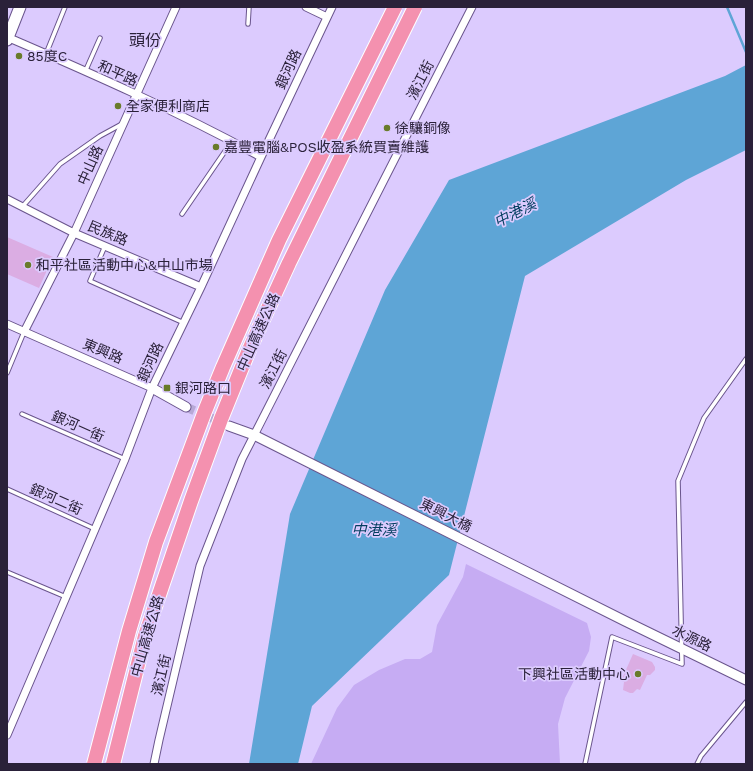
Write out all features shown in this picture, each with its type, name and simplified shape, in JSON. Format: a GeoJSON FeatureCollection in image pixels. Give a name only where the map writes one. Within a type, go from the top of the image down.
{"type":"FeatureCollection","features":[{"type":"Feature","properties":{"kind":"highway","name":"中山高速公路"},"geometry":{"type":"LineString","coordinates":[[94,764],[129,631],[156,542],[205,411],[279,240],[395,7]]}},
{"type":"Feature","properties":{"kind":"highway","name":"中山高速公路"},"geometry":{"type":"LineString","coordinates":[[113,764],[145,636],[191,501],[221,419],[249,350],[289,263],[415,7]]}},
{"type":"Feature","properties":{"kind":"main road"},"geometry":{"type":"LineString","coordinates":[[7,38],[20,7]]}},
{"type":"Feature","properties":{"kind":"street","name":"中山路"},"geometry":{"type":"LineString","coordinates":[[24,332],[74,233],[176,7]]}},
{"type":"Feature","properties":{"kind":"street"},"geometry":{"type":"LineString","coordinates":[[306,7],[327,17]]}},
{"type":"Feature","properties":{"kind":"street","name":"銀河路"},"geometry":{"type":"LineString","coordinates":[[7,735],[125,459],[152,388],[332,7]]}},
{"type":"Feature","properties":{"kind":"street","name":"濱江街"},"geometry":{"type":"LineString","coordinates":[[154,764],[200,566],[242,459],[472,7]]}},
{"type":"Feature","properties":{"kind":"street","name":"和平路"},"geometry":{"type":"LineString","coordinates":[[7,38],[136,95],[232,141],[261,157]]}},
{"type":"Feature","properties":{"kind":"street","name":"民族路"},"geometry":{"type":"LineString","coordinates":[[7,199],[74,233],[201,286]]}},
{"type":"Feature","properties":{"kind":"street","name":"東興路"},"geometry":{"type":"LineString","coordinates":[[7,324],[152,388],[186,407]]}},
{"type":"Feature","properties":{"kind":"street","name":"東興大橋"},"geometry":{"type":"LineString","coordinates":[[229,426],[254,435],[625,621]]}},
{"type":"Feature","properties":{"kind":"street","name":"水源路"},"geometry":{"type":"LineString","coordinates":[[625,621],[746,680]]}},
{"type":"Feature","properties":{"kind":"lane"},"geometry":{"type":"LineString","coordinates":[[46,54],[65,7]]}},
{"type":"Feature","properties":{"kind":"lane"},"geometry":{"type":"LineString","coordinates":[[248,24],[249,7]]}},
{"type":"Feature","properties":{"kind":"lane"},"geometry":{"type":"LineString","coordinates":[[85,72],[100,38]]}},
{"type":"Feature","properties":{"kind":"lane"},"geometry":{"type":"LineString","coordinates":[[22,206],[60,164],[100,136],[123,123]]}},
{"type":"Feature","properties":{"kind":"lane"},"geometry":{"type":"LineString","coordinates":[[182,214],[232,141]]}},
{"type":"Feature","properties":{"kind":"lane"},"geometry":{"type":"LineString","coordinates":[[105,246],[90,281],[184,323]]}},
{"type":"Feature","properties":{"kind":"lane"},"geometry":{"type":"LineString","coordinates":[[7,373],[24,332]]}},
{"type":"Feature","properties":{"kind":"lane"},"geometry":{"type":"LineString","coordinates":[[585,764],[612,637],[682,664],[678,481],[704,418],[746,359]]}},
{"type":"Feature","properties":{"kind":"lane","name":"銀河一街"},"geometry":{"type":"LineString","coordinates":[[22,414],[125,459]]}},
{"type":"Feature","properties":{"kind":"lane","name":"銀河二街"},"geometry":{"type":"LineString","coordinates":[[7,489],[95,529]]}},
{"type":"Feature","properties":{"kind":"lane"},"geometry":{"type":"LineString","coordinates":[[7,572],[66,597]]}},
{"type":"Feature","properties":{"kind":"lane"},"geometry":{"type":"LineString","coordinates":[[697,764],[701,756],[746,702]]}},
{"type":"Feature","properties":{"kind":"shaded area"},"geometry":{"type":"Polygon","coordinates":[[[466,564],[587,623],[591,637],[589,651],[565,698],[558,724],[560,764],[311,764],[337,708],[354,685],[379,670],[405,659],[420,659],[432,652],[437,625],[463,577],[466,564]]]}},
{"type":"Feature","properties":{"kind":"water","name":"中港溪"},"geometry":{"type":"Polygon","coordinates":[[[746,65],[746,150],[686,180],[525,276],[449,575],[312,706],[298,764],[249,764],[290,514],[385,290],[449,180],[725,76],[746,65]]]}},
{"type":"Feature","properties":{"kind":"building","name":"和平社區活動中心&中山市場"},"geometry":{"type":"Polygon","coordinates":[[[7,237],[53,257],[39,288],[7,274],[7,237]]]}},
{"type":"Feature","properties":{"kind":"building","name":"下興社區活動中心"},"geometry":{"type":"Polygon","coordinates":[[[633,654],[652,662],[655,670],[650,675],[647,675],[640,690],[637,689],[633,693],[630,693],[623,690],[624,682],[621,681],[633,654]]]}},
{"type":"Feature","properties":{"kind":"waterway"},"geometry":{"type":"LineString","coordinates":[[727,7],[746,52]]}},
{"type":"Feature","properties":{"kind":"tunnel"},"geometry":{"type":"LineString","coordinates":[[186,407],[223,423]]}},
{"type":"Feature","properties":{"kind":"place","name":"85度C"},"geometry":{"type":"Point","coordinates":[19,56]}},
{"type":"Feature","properties":{"kind":"place","name":"全家便利商店"},"geometry":{"type":"Point","coordinates":[118,106]}},
{"type":"Feature","properties":{"kind":"place","name":"徐驤銅像"},"geometry":{"type":"Point","coordinates":[387,128]}},
{"type":"Feature","properties":{"kind":"place","name":"嘉豐電腦&POS收盈系統買賣維護"},"geometry":{"type":"Point","coordinates":[216,147]}},
{"type":"Feature","properties":{"kind":"place","name":"和平社區活動中心&中山市場"},"geometry":{"type":"Point","coordinates":[28,265]}},
{"type":"Feature","properties":{"kind":"place","name":"銀河路口"},"geometry":{"type":"Point","coordinates":[167,388]}},
{"type":"Feature","properties":{"kind":"place","name":"下興社區活動中心"},"geometry":{"type":"Point","coordinates":[638,674]}},
{"type":"Feature","properties":{"kind":"district","name":"頭份"},"geometry":{"type":"Point","coordinates":[145,40]}}]}
